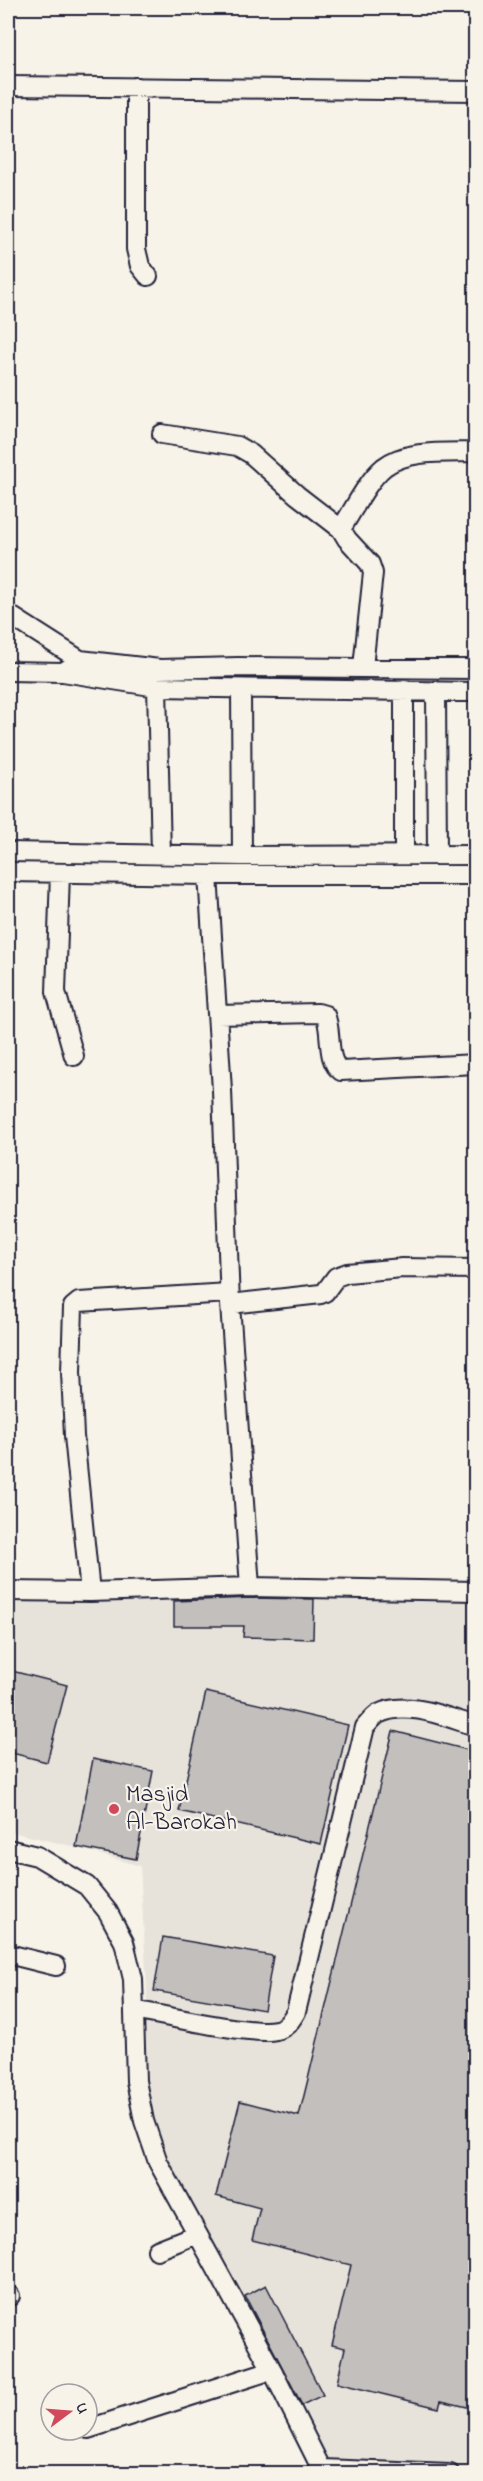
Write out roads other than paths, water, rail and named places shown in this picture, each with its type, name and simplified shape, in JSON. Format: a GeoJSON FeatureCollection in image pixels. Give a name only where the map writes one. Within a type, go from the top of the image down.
{"type":"FeatureCollection","features":[{"type":"Feature","properties":{"kind":"street"},"geometry":{"type":"LineString","coordinates":[[8,86],[476,91]]}},
{"type":"Feature","properties":{"kind":"street"},"geometry":{"type":"LineString","coordinates":[[136,87],[136,249],[140,266],[148,276]]}},
{"type":"Feature","properties":{"kind":"street"},"geometry":{"type":"LineString","coordinates":[[162,434],[237,446],[251,454],[297,495],[341,529],[370,564],[373,573],[363,667]]}},
{"type":"Feature","properties":{"kind":"street"},"geometry":{"type":"LineString","coordinates":[[341,529],[372,480],[385,467],[405,458],[476,452]]}},
{"type":"Feature","properties":{"kind":"street"},"geometry":{"type":"LineString","coordinates":[[8,614],[80,660],[160,669],[363,667],[476,669]]}},
{"type":"Feature","properties":{"kind":"street"},"geometry":{"type":"LineString","coordinates":[[63,672],[80,660]]}},
{"type":"Feature","properties":{"kind":"street"},"geometry":{"type":"LineString","coordinates":[[8,671],[63,672],[157,687],[404,689],[476,692]]}},
{"type":"Feature","properties":{"kind":"street"},"geometry":{"type":"LineString","coordinates":[[157,687],[161,854]]}},
{"type":"Feature","properties":{"kind":"street"},"geometry":{"type":"LineString","coordinates":[[241,689],[242,856]]}},
{"type":"Feature","properties":{"kind":"street"},"geometry":{"type":"LineString","coordinates":[[404,689],[404,854]]}},
{"type":"Feature","properties":{"kind":"street"},"geometry":{"type":"LineString","coordinates":[[436,691],[437,854]]}},
{"type":"Feature","properties":{"kind":"street"},"geometry":{"type":"LineString","coordinates":[[8,852],[242,856],[476,855]]}},
{"type":"Feature","properties":{"kind":"street"},"geometry":{"type":"LineString","coordinates":[[8,872],[476,875]]}},
{"type":"Feature","properties":{"kind":"street"},"geometry":{"type":"LineString","coordinates":[[60,873],[56,992],[74,1056]]}},
{"type":"Feature","properties":{"kind":"street"},"geometry":{"type":"LineString","coordinates":[[208,875],[217,1015],[229,1298],[250,1587]]}},
{"type":"Feature","properties":{"kind":"street"},"geometry":{"type":"LineString","coordinates":[[217,1015],[318,1013],[325,1015],[328,1021],[333,1060],[341,1071],[476,1064]]}},
{"type":"Feature","properties":{"kind":"street"},"geometry":{"type":"LineString","coordinates":[[90,1592],[74,1436],[71,1372],[73,1307],[79,1302],[321,1294],[327,1290],[336,1277],[348,1273],[402,1268],[476,1269]]}},
{"type":"Feature","properties":{"kind":"street"},"geometry":{"type":"LineString","coordinates":[[8,1591],[90,1592],[250,1587],[476,1591]]}},
{"type":"Feature","properties":{"kind":"street"},"geometry":{"type":"LineString","coordinates":[[134,2010],[246,2029],[276,2030],[289,2024],[296,2012],[365,1727],[377,1714],[410,1708],[476,1726]]}},
{"type":"Feature","properties":{"kind":"street"},"geometry":{"type":"LineString","coordinates":[[8,1849],[37,1856],[87,1886],[108,1912],[124,1942],[133,1979],[136,2081],[144,2121],[158,2162],[272,2370],[323,2471],[450,2474]]}},
{"type":"Feature","properties":{"kind":"street"},"geometry":{"type":"LineString","coordinates":[[8,1954],[56,1966]]}},
{"type":"Feature","properties":{"kind":"street"},"geometry":{"type":"LineString","coordinates":[[157,2250],[197,2234]]}},
{"type":"Feature","properties":{"kind":"street"},"geometry":{"type":"LineString","coordinates":[[99,2425],[272,2370]]}},
{"type":"Feature","properties":{"kind":"place","name":"Masjid Al-Barokah"},"geometry":{"type":"Point","coordinates":[114,1809]}}]}
